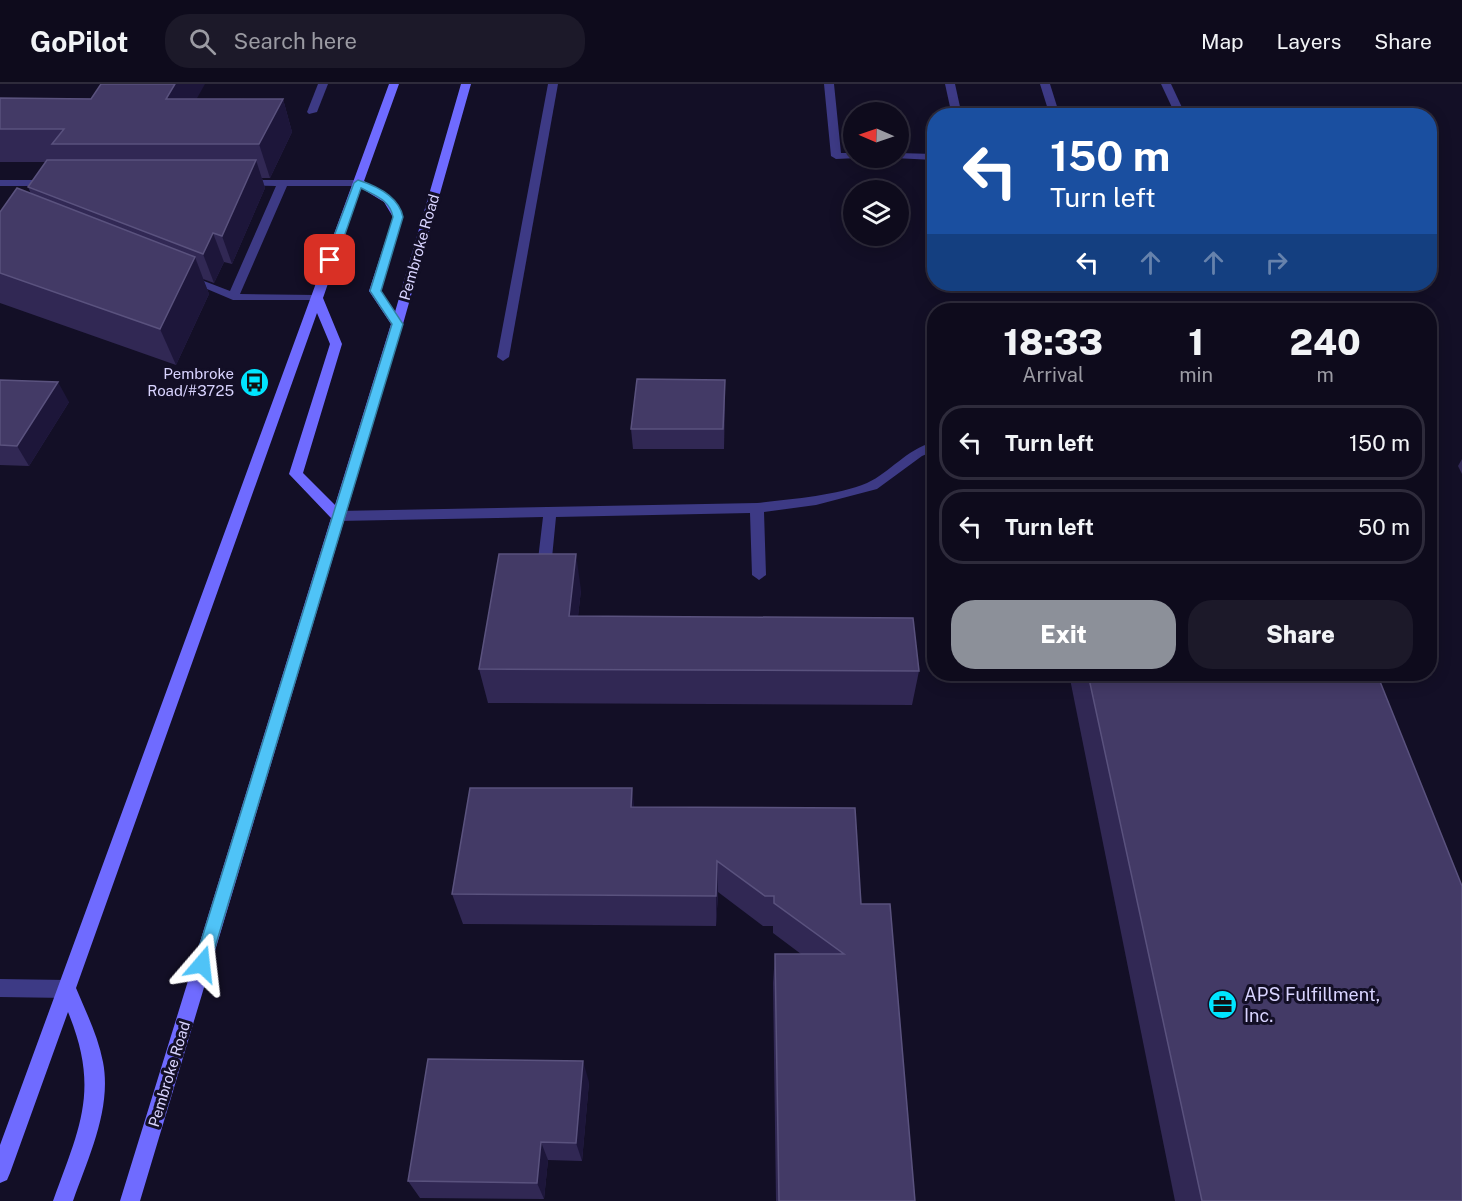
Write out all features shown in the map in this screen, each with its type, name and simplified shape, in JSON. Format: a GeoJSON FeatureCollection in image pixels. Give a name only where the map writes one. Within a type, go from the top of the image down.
{"type":"FeatureCollection","features":[{"type":"Feature","properties":{"kind":"main road"},"geometry":{"type":"LineString","coordinates":[[0,1173],[394,84]]}},
{"type":"Feature","properties":{"kind":"main road","name":"Pembroke Road"},"geometry":{"type":"LineString","coordinates":[[130,1201],[397,324],[466,84]]}},
{"type":"Feature","properties":{"kind":"main road"},"geometry":{"type":"LineString","coordinates":[[358,183],[390,200],[396,208],[398,217],[375,291],[397,324]]}},
{"type":"Feature","properties":{"kind":"main road"},"geometry":{"type":"LineString","coordinates":[[317,298],[336,344],[296,474],[338,516]]}},
{"type":"Feature","properties":{"kind":"main road"},"geometry":{"type":"LineString","coordinates":[[63,1201],[92,1114],[95,1073],[87,1038],[67,989]]}},
{"type":"Feature","properties":{"kind":"lane"},"geometry":{"type":"LineString","coordinates":[[312,112],[323,84]]}},
{"type":"Feature","properties":{"kind":"lane"},"geometry":{"type":"LineString","coordinates":[[503,357],[553,84]]}},
{"type":"Feature","properties":{"kind":"lane"},"geometry":{"type":"LineString","coordinates":[[829,84],[836,156],[843,156]]}},
{"type":"Feature","properties":{"kind":"lane"},"geometry":{"type":"LineString","coordinates":[[950,84],[955,108]]}},
{"type":"Feature","properties":{"kind":"lane"},"geometry":{"type":"LineString","coordinates":[[1045,84],[1052,108]]}},
{"type":"Feature","properties":{"kind":"lane"},"geometry":{"type":"LineString","coordinates":[[1166,84],[1177,108]]}},
{"type":"Feature","properties":{"kind":"lane"},"geometry":{"type":"LineString","coordinates":[[909,156],[927,157]]}},
{"type":"Feature","properties":{"kind":"lane"},"geometry":{"type":"LineString","coordinates":[[0,183],[59,183]]}},
{"type":"Feature","properties":{"kind":"lane"},"geometry":{"type":"LineString","coordinates":[[236,183],[358,183]]}},
{"type":"Feature","properties":{"kind":"lane"},"geometry":{"type":"LineString","coordinates":[[233,297],[283,183]]}},
{"type":"Feature","properties":{"kind":"lane"},"geometry":{"type":"LineString","coordinates":[[177,274],[233,297],[317,298]]}},
{"type":"Feature","properties":{"kind":"lane"},"geometry":{"type":"LineString","coordinates":[[338,516],[757,508],[816,500],[872,486],[917,453],[927,449]]}},
{"type":"Feature","properties":{"kind":"lane"},"geometry":{"type":"LineString","coordinates":[[757,508],[759,576]]}},
{"type":"Feature","properties":{"kind":"lane"},"geometry":{"type":"LineString","coordinates":[[544,568],[550,512]]}},
{"type":"Feature","properties":{"kind":"lane"},"geometry":{"type":"LineString","coordinates":[[0,988],[67,989]]}},
{"type":"Feature","properties":{"kind":"building"},"geometry":{"type":"Polygon","coordinates":[[[101,84],[175,84],[166,99],[283,99],[259,144],[52,144],[64,129],[0,129],[0,98],[91,99],[101,84]]]}},
{"type":"Feature","properties":{"kind":"building"},"geometry":{"type":"Polygon","coordinates":[[[47,160],[256,160],[222,236],[213,233],[203,254],[28,187],[47,160]]]}},
{"type":"Feature","properties":{"kind":"building"},"geometry":{"type":"Polygon","coordinates":[[[17,188],[195,257],[160,329],[0,273],[0,212],[17,188]]]}},
{"type":"Feature","properties":{"kind":"building"},"geometry":{"type":"Polygon","coordinates":[[[637,379],[725,380],[723,429],[631,429],[637,379]]]}},
{"type":"Feature","properties":{"kind":"building"},"geometry":{"type":"Polygon","coordinates":[[[0,380],[58,382],[17,446],[0,445],[0,380]]]}},
{"type":"Feature","properties":{"kind":"building"},"geometry":{"type":"Polygon","coordinates":[[[499,554],[576,554],[569,616],[913,618],[919,671],[479,669],[499,554]]]}},
{"type":"Feature","properties":{"kind":"building"},"geometry":{"type":"Polygon","coordinates":[[[1090,681],[1380,681],[1462,886],[1462,1201],[1202,1201],[1090,681]]]}},
{"type":"Feature","properties":{"kind":"building"},"geometry":{"type":"Polygon","coordinates":[[[470,788],[632,788],[631,807],[855,808],[861,904],[890,904],[915,1201],[779,1201],[775,954],[844,954],[774,903],[774,896],[765,896],[717,861],[716,896],[452,894],[470,788]]]}},
{"type":"Feature","properties":{"kind":"building"},"geometry":{"type":"Polygon","coordinates":[[[428,1059],[583,1061],[576,1143],[541,1142],[537,1183],[408,1181],[428,1059]]]}},
{"type":"Feature","properties":{"kind":"place","name":"Pembroke Road/#3725"},"geometry":{"type":"Point","coordinates":[255,382]}},
{"type":"Feature","properties":{"kind":"place","name":"APS Fulfillment, Inc."},"geometry":{"type":"Point","coordinates":[1223,1004]}},
{"type":"Feature","properties":{"kind":"route"},"geometry":{"type":"LineString","coordinates":[[202,964],[397,324],[375,291],[398,217],[396,208],[390,200],[358,183],[330,260]]}}]}
